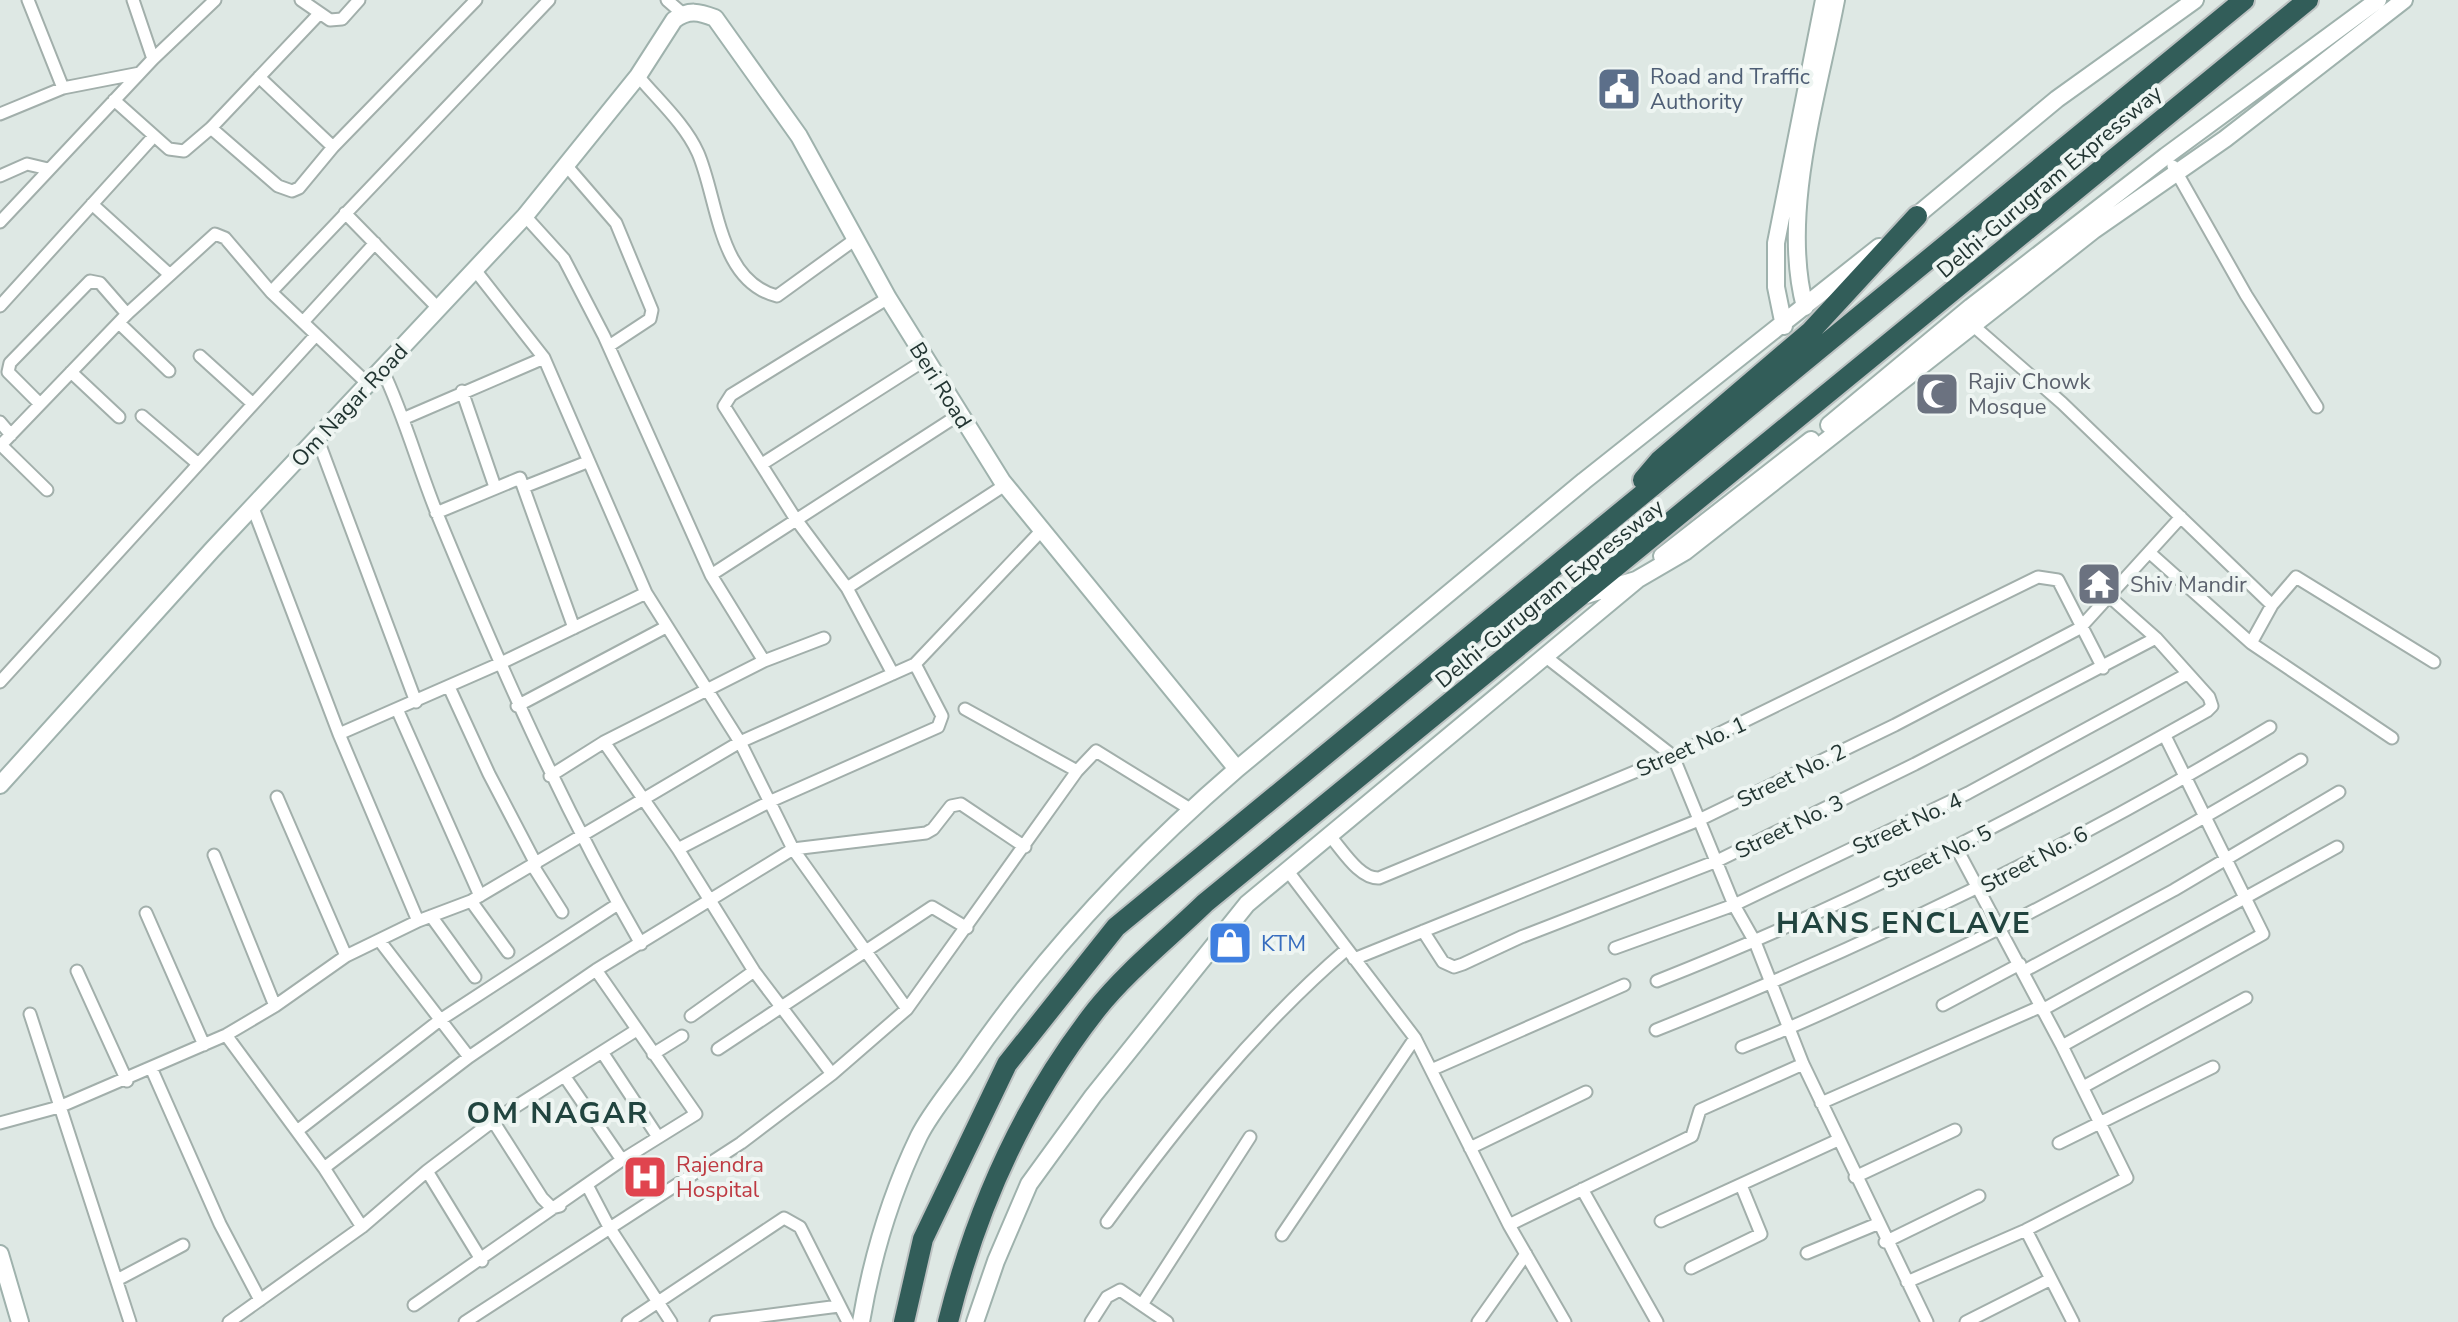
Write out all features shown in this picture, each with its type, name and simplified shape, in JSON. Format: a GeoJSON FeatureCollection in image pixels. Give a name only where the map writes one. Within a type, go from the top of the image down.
{"type":"FeatureCollection","features":[{"type":"Feature","properties":{"kind":"highway","name":"Delhi-Gurugram Expressway"},"geometry":{"type":"LineString","coordinates":[[904,1322],[923,1239],[1007,1064],[1116,927],[2244,0]]}},
{"type":"Feature","properties":{"kind":"highway","name":"Delhi-Gurugram Expressway"},"geometry":{"type":"LineString","coordinates":[[948,1322],[963,1259],[999,1168],[1045,1083],[1098,1008],[1205,903],[2308,0]]}},
{"type":"Feature","properties":{"kind":"highway"},"geometry":{"type":"LineString","coordinates":[[1600,528],[1660,460],[1811,331],[1917,216]]}},
{"type":"Feature","properties":{"kind":"street"},"geometry":{"type":"LineString","coordinates":[[28,0],[63,88]]}},
{"type":"Feature","properties":{"kind":"street"},"geometry":{"type":"LineString","coordinates":[[133,0],[153,59]]}},
{"type":"Feature","properties":{"kind":"street"},"geometry":{"type":"LineString","coordinates":[[0,222],[153,59],[215,0]]}},
{"type":"Feature","properties":{"kind":"street"},"geometry":{"type":"LineString","coordinates":[[301,0],[318,15],[330,20],[342,19],[359,0]]}},
{"type":"Feature","properties":{"kind":"street"},"geometry":{"type":"LineString","coordinates":[[211,128],[278,186],[292,191],[299,188],[333,147],[476,0]]}},
{"type":"Feature","properties":{"kind":"street"},"geometry":{"type":"LineString","coordinates":[[271,292],[549,0]]}},
{"type":"Feature","properties":{"kind":"street","name":"Beri Road"},"geometry":{"type":"LineString","coordinates":[[667,0],[683,14],[697,12],[715,18],[799,136],[888,298],[1005,485],[1237,769]]}},
{"type":"Feature","properties":{"kind":"street"},"geometry":{"type":"LineString","coordinates":[[1784,326],[1775,268],[1776,243],[1824,0]]}},
{"type":"Feature","properties":{"kind":"street"},"geometry":{"type":"LineString","coordinates":[[1805,307],[1796,272],[1796,220],[1836,0]]}},
{"type":"Feature","properties":{"kind":"street"},"geometry":{"type":"LineString","coordinates":[[861,1322],[869,1273],[890,1201],[920,1133],[1011,1001],[1120,878],[1190,809],[1584,481],[1784,326],[2057,99],[2195,0]]}},
{"type":"Feature","properties":{"kind":"street"},"geometry":{"type":"LineString","coordinates":[[975,1322],[996,1261],[1029,1184],[1093,1096],[1239,915],[1287,870],[1638,579],[1686,551],[2166,156],[2378,0]]}},
{"type":"Feature","properties":{"kind":"street"},"geometry":{"type":"LineString","coordinates":[[1967,320],[2178,173],[2404,0]]}},
{"type":"Feature","properties":{"kind":"street","name":"Om Nagar Road"},"geometry":{"type":"LineString","coordinates":[[0,785],[525,216],[638,76],[674,20],[683,14]]}},
{"type":"Feature","properties":{"kind":"street"},"geometry":{"type":"LineString","coordinates":[[114,100],[169,149],[184,151],[211,128],[318,15]]}},
{"type":"Feature","properties":{"kind":"street"},"geometry":{"type":"LineString","coordinates":[[0,114],[63,88],[140,73]]}},
{"type":"Feature","properties":{"kind":"street"},"geometry":{"type":"LineString","coordinates":[[638,76],[694,145],[728,245],[738,270],[749,283],[764,293],[777,296],[857,238]]}},
{"type":"Feature","properties":{"kind":"street"},"geometry":{"type":"LineString","coordinates":[[259,77],[333,147]]}},
{"type":"Feature","properties":{"kind":"street"},"geometry":{"type":"LineString","coordinates":[[0,306],[154,136]]}},
{"type":"Feature","properties":{"kind":"street"},"geometry":{"type":"LineString","coordinates":[[2166,156],[2246,295],[2317,407]]}},
{"type":"Feature","properties":{"kind":"street"},"geometry":{"type":"LineString","coordinates":[[0,176],[27,164],[48,169]]}},
{"type":"Feature","properties":{"kind":"street"},"geometry":{"type":"LineString","coordinates":[[565,164],[616,223],[652,310],[650,319],[609,346]]}},
{"type":"Feature","properties":{"kind":"street"},"geometry":{"type":"LineString","coordinates":[[92,204],[169,274]]}},
{"type":"Feature","properties":{"kind":"street"},"geometry":{"type":"LineString","coordinates":[[345,213],[438,308]]}},
{"type":"Feature","properties":{"kind":"street"},"geometry":{"type":"LineString","coordinates":[[525,216],[564,259],[609,346],[711,575],[764,661]]}},
{"type":"Feature","properties":{"kind":"street"},"geometry":{"type":"LineString","coordinates":[[47,490],[0,445],[123,318],[206,239],[219,234],[271,292],[368,384]]}},
{"type":"Feature","properties":{"kind":"street"},"geometry":{"type":"LineString","coordinates":[[303,322],[375,243]]}},
{"type":"Feature","properties":{"kind":"street"},"geometry":{"type":"LineString","coordinates":[[475,270],[544,358],[646,593],[740,742],[793,849],[907,1009]]}},
{"type":"Feature","properties":{"kind":"street"},"geometry":{"type":"LineString","coordinates":[[40,404],[8,372],[10,363],[90,281],[100,283],[123,318],[169,371]]}},
{"type":"Feature","properties":{"kind":"street"},"geometry":{"type":"LineString","coordinates":[[888,298],[731,395],[725,409],[795,518],[847,588],[893,674]]}},
{"type":"Feature","properties":{"kind":"street"},"geometry":{"type":"LineString","coordinates":[[1967,320],[2062,403],[2272,605]]}},
{"type":"Feature","properties":{"kind":"street"},"geometry":{"type":"LineString","coordinates":[[0,682],[316,335]]}},
{"type":"Feature","properties":{"kind":"street"},"geometry":{"type":"LineString","coordinates":[[200,356],[253,404]]}},
{"type":"Feature","properties":{"kind":"street"},"geometry":{"type":"LineString","coordinates":[[405,418],[544,358]]}},
{"type":"Feature","properties":{"kind":"street"},"geometry":{"type":"LineString","coordinates":[[762,464],[925,360]]}},
{"type":"Feature","properties":{"kind":"street"},"geometry":{"type":"LineString","coordinates":[[382,369],[405,418],[436,513],[517,706],[581,839],[641,944]]}},
{"type":"Feature","properties":{"kind":"street"},"geometry":{"type":"LineString","coordinates":[[71,372],[119,417]]}},
{"type":"Feature","properties":{"kind":"street"},"geometry":{"type":"LineString","coordinates":[[462,391],[495,487]]}},
{"type":"Feature","properties":{"kind":"street"},"geometry":{"type":"LineString","coordinates":[[711,575],[960,414]]}},
{"type":"Feature","properties":{"kind":"street"},"geometry":{"type":"LineString","coordinates":[[142,416],[197,463]]}},
{"type":"Feature","properties":{"kind":"street"},"geometry":{"type":"LineString","coordinates":[[0,422],[11,435]]}},
{"type":"Feature","properties":{"kind":"street"},"geometry":{"type":"LineString","coordinates":[[318,440],[416,702]]}},
{"type":"Feature","properties":{"kind":"street"},"geometry":{"type":"LineString","coordinates":[[524,487],[587,462]]}},
{"type":"Feature","properties":{"kind":"street"},"geometry":{"type":"LineString","coordinates":[[436,513],[518,478],[524,487],[574,628]]}},
{"type":"Feature","properties":{"kind":"street"},"geometry":{"type":"LineString","coordinates":[[847,588],[1005,485]]}},
{"type":"Feature","properties":{"kind":"street"},"geometry":{"type":"LineString","coordinates":[[253,508],[339,734],[418,921]]}},
{"type":"Feature","properties":{"kind":"street","name":"Street No. 2"},"geometry":{"type":"LineString","coordinates":[[1354,959],[1699,820],[1895,725],[2080,628],[2111,598],[2181,517]]}},
{"type":"Feature","properties":{"kind":"street"},"geometry":{"type":"LineString","coordinates":[[0,1123],[59,1107],[127,1081],[226,1035],[275,1006],[346,956],[418,921],[476,899],[740,742],[915,664],[1043,529]]}},
{"type":"Feature","properties":{"kind":"street"},"geometry":{"type":"LineString","coordinates":[[2150,553],[2251,643],[2392,738]]}},
{"type":"Feature","properties":{"kind":"street","name":"Street No. 1"},"geometry":{"type":"LineString","coordinates":[[1329,835],[1361,870],[1372,878],[1379,878],[1673,756],[2038,577],[2058,580],[2080,628]]}},
{"type":"Feature","properties":{"kind":"street"},"geometry":{"type":"LineString","coordinates":[[2251,643],[2272,605],[2290,580],[2296,577],[2434,662]]}},
{"type":"Feature","properties":{"kind":"street"},"geometry":{"type":"LineString","coordinates":[[1584,595],[1638,579]]}},
{"type":"Feature","properties":{"kind":"street"},"geometry":{"type":"LineString","coordinates":[[339,734],[449,687],[646,593]]}},
{"type":"Feature","properties":{"kind":"street"},"geometry":{"type":"LineString","coordinates":[[2111,598],[2156,638],[2187,674]]}},
{"type":"Feature","properties":{"kind":"street"},"geometry":{"type":"LineString","coordinates":[[517,706],[666,627]]}},
{"type":"Feature","properties":{"kind":"street"},"geometry":{"type":"LineString","coordinates":[[2080,628],[2103,668]]}},
{"type":"Feature","properties":{"kind":"street"},"geometry":{"type":"LineString","coordinates":[[550,776],[604,742],[705,689],[764,661],[824,638]]}},
{"type":"Feature","properties":{"kind":"street","name":"Street No. 3"},"geometry":{"type":"LineString","coordinates":[[1423,931],[1443,962],[1454,967],[1521,937],[1717,861],[2103,668],[2156,638]]}},
{"type":"Feature","properties":{"kind":"street"},"geometry":{"type":"LineString","coordinates":[[1546,657],[1673,756],[1734,905],[1755,942],[1803,1064],[1885,1242],[1927,1322]]}},
{"type":"Feature","properties":{"kind":"street"},"geometry":{"type":"LineString","coordinates":[[678,849],[771,801],[938,727],[942,716],[915,664]]}},
{"type":"Feature","properties":{"kind":"street","name":"Street No. 5"},"geometry":{"type":"LineString","coordinates":[[1657,981],[1755,942],[1957,849],[2165,736],[2207,711],[2212,701],[2187,674]]}},
{"type":"Feature","properties":{"kind":"street","name":"Street No. 4"},"geometry":{"type":"LineString","coordinates":[[1615,948],[1734,905],[1968,793],[2187,674]]}},
{"type":"Feature","properties":{"kind":"street"},"geometry":{"type":"LineString","coordinates":[[449,687],[489,774],[562,912]]}},
{"type":"Feature","properties":{"kind":"street"},"geometry":{"type":"LineString","coordinates":[[397,709],[476,899],[508,952]]}},
{"type":"Feature","properties":{"kind":"street"},"geometry":{"type":"LineString","coordinates":[[965,709],[1077,771]]}},
{"type":"Feature","properties":{"kind":"street","name":"Street No. 6"},"geometry":{"type":"LineString","coordinates":[[1656,1030],[1771,984],[1977,889],[2185,778],[2270,727]]}},
{"type":"Feature","properties":{"kind":"street"},"geometry":{"type":"LineString","coordinates":[[2062,1046],[2262,936],[2263,930],[2227,858],[2203,819],[2165,736]]}},
{"type":"Feature","properties":{"kind":"street"},"geometry":{"type":"LineString","coordinates":[[604,742],[713,901],[754,971],[832,1074]]}},
{"type":"Feature","properties":{"kind":"street"},"geometry":{"type":"LineString","coordinates":[[465,1322],[741,1143],[832,1074],[907,1009],[1092,754],[1101,752],[1190,809]]}},
{"type":"Feature","properties":{"kind":"street"},"geometry":{"type":"LineString","coordinates":[[1742,1047],[1788,1030],[1999,930],[2203,819],[2301,760]]}},
{"type":"Feature","properties":{"kind":"street"},"geometry":{"type":"LineString","coordinates":[[1943,1005],[2022,967],[2227,858],[2339,792]]}},
{"type":"Feature","properties":{"kind":"street"},"geometry":{"type":"LineString","coordinates":[[277,797],[346,956]]}},
{"type":"Feature","properties":{"kind":"street"},"geometry":{"type":"LineString","coordinates":[[324,1168],[469,1057],[596,970],[713,901],[793,849],[926,833],[933,829],[951,806],[961,804],[1025,847]]}},
{"type":"Feature","properties":{"kind":"street"},"geometry":{"type":"LineString","coordinates":[[1821,1103],[2042,1008],[2337,847]]}},
{"type":"Feature","properties":{"kind":"street"},"geometry":{"type":"LineString","coordinates":[[1907,1282],[2026,1230],[2126,1181],[2101,1121],[1957,849]]}},
{"type":"Feature","properties":{"kind":"street"},"geometry":{"type":"LineString","coordinates":[[214,855],[275,1006]]}},
{"type":"Feature","properties":{"kind":"street"},"geometry":{"type":"LineString","coordinates":[[1287,870],[1415,1038],[1509,1225],[1565,1322]]}},
{"type":"Feature","properties":{"kind":"street"},"geometry":{"type":"LineString","coordinates":[[297,1131],[440,1020],[618,904]]}},
{"type":"Feature","properties":{"kind":"street"},"geometry":{"type":"LineString","coordinates":[[718,1049],[932,907],[967,928]]}},
{"type":"Feature","properties":{"kind":"street"},"geometry":{"type":"LineString","coordinates":[[146,913],[204,1045]]}},
{"type":"Feature","properties":{"kind":"street"},"geometry":{"type":"LineString","coordinates":[[431,916],[475,977]]}},
{"type":"Feature","properties":{"kind":"street"},"geometry":{"type":"LineString","coordinates":[[379,940],[469,1057]]}},
{"type":"Feature","properties":{"kind":"street"},"geometry":{"type":"LineString","coordinates":[[1107,1222],[1165,1142],[1241,1052],[1291,997],[1347,949]]}},
{"type":"Feature","properties":{"kind":"street"},"geometry":{"type":"LineString","coordinates":[[414,1305],[482,1261],[622,1160],[696,1114],[635,1031],[596,970]]}},
{"type":"Feature","properties":{"kind":"street"},"geometry":{"type":"LineString","coordinates":[[77,971],[127,1081]]}},
{"type":"Feature","properties":{"kind":"street"},"geometry":{"type":"LineString","coordinates":[[691,1016],[754,971]]}},
{"type":"Feature","properties":{"kind":"street"},"geometry":{"type":"LineString","coordinates":[[1431,1070],[1624,985]]}},
{"type":"Feature","properties":{"kind":"street"},"geometry":{"type":"LineString","coordinates":[[2083,1087],[2246,998]]}},
{"type":"Feature","properties":{"kind":"street"},"geometry":{"type":"LineString","coordinates":[[30,1014],[130,1322]]}},
{"type":"Feature","properties":{"kind":"street"},"geometry":{"type":"LineString","coordinates":[[229,1322],[362,1227],[427,1171],[493,1121],[635,1031]]}},
{"type":"Feature","properties":{"kind":"street"},"geometry":{"type":"LineString","coordinates":[[226,1035],[324,1168],[362,1227]]}},
{"type":"Feature","properties":{"kind":"street"},"geometry":{"type":"LineString","coordinates":[[653,1054],[682,1036]]}},
{"type":"Feature","properties":{"kind":"street"},"geometry":{"type":"LineString","coordinates":[[1282,1235],[1415,1038]]}},
{"type":"Feature","properties":{"kind":"street"},"geometry":{"type":"LineString","coordinates":[[602,1052],[658,1137]]}},
{"type":"Feature","properties":{"kind":"street"},"geometry":{"type":"LineString","coordinates":[[1509,1225],[1692,1136],[1700,1110],[1803,1064]]}},
{"type":"Feature","properties":{"kind":"street"},"geometry":{"type":"LineString","coordinates":[[2059,1143],[2213,1067]]}},
{"type":"Feature","properties":{"kind":"street"},"geometry":{"type":"LineString","coordinates":[[152,1070],[220,1224],[260,1300]]}},
{"type":"Feature","properties":{"kind":"street"},"geometry":{"type":"LineString","coordinates":[[565,1077],[622,1160]]}},
{"type":"Feature","properties":{"kind":"street"},"geometry":{"type":"LineString","coordinates":[[1470,1148],[1586,1092]]}},
{"type":"Feature","properties":{"kind":"street"},"geometry":{"type":"LineString","coordinates":[[493,1121],[542,1198],[552,1208],[560,1206]]}},
{"type":"Feature","properties":{"kind":"street"},"geometry":{"type":"LineString","coordinates":[[1855,1177],[1955,1130]]}},
{"type":"Feature","properties":{"kind":"street"},"geometry":{"type":"LineString","coordinates":[[1143,1303],[1250,1137]]}},
{"type":"Feature","properties":{"kind":"street"},"geometry":{"type":"LineString","coordinates":[[1661,1221],[1838,1140]]}},
{"type":"Feature","properties":{"kind":"street"},"geometry":{"type":"LineString","coordinates":[[427,1171],[482,1261]]}},
{"type":"Feature","properties":{"kind":"street"},"geometry":{"type":"LineString","coordinates":[[587,1185],[609,1227],[671,1322]]}},
{"type":"Feature","properties":{"kind":"street"},"geometry":{"type":"LineString","coordinates":[[1691,1268],[1761,1234],[1741,1185]]}},
{"type":"Feature","properties":{"kind":"street"},"geometry":{"type":"LineString","coordinates":[[1582,1189],[1657,1322]]}},
{"type":"Feature","properties":{"kind":"street"},"geometry":{"type":"LineString","coordinates":[[1885,1242],[1979,1196]]}},
{"type":"Feature","properties":{"kind":"street"},"geometry":{"type":"LineString","coordinates":[[628,1322],[784,1218],[800,1227],[848,1322]]}},
{"type":"Feature","properties":{"kind":"street"},"geometry":{"type":"LineString","coordinates":[[1807,1253],[1877,1224]]}},
{"type":"Feature","properties":{"kind":"street"},"geometry":{"type":"LineString","coordinates":[[2026,1230],[2073,1322]]}},
{"type":"Feature","properties":{"kind":"street"},"geometry":{"type":"LineString","coordinates":[[117,1280],[183,1245]]}},
{"type":"Feature","properties":{"kind":"street"},"geometry":{"type":"LineString","coordinates":[[0,1254],[15,1320]]}},
{"type":"Feature","properties":{"kind":"street"},"geometry":{"type":"LineString","coordinates":[[1478,1322],[1526,1254]]}},
{"type":"Feature","properties":{"kind":"street"},"geometry":{"type":"LineString","coordinates":[[1966,1322],[2049,1280]]}},
{"type":"Feature","properties":{"kind":"street"},"geometry":{"type":"LineString","coordinates":[[1091,1322],[1115,1291],[1125,1292],[1167,1322]]}},
{"type":"Feature","properties":{"kind":"street"},"geometry":{"type":"LineString","coordinates":[[716,1322],[839,1306]]}},
{"type":"Feature","properties":{"kind":"place","name":"Road and Traffic Authority"},"geometry":{"type":"Point","coordinates":[1619,89]}},
{"type":"Feature","properties":{"kind":"place","name":"Rajiv Chowk Mosque"},"geometry":{"type":"Point","coordinates":[1937,394]}},
{"type":"Feature","properties":{"kind":"place","name":"Shiv Mandir"},"geometry":{"type":"Point","coordinates":[2099,584]}},
{"type":"Feature","properties":{"kind":"place","name":"KTM"},"geometry":{"type":"Point","coordinates":[1230,943]}},
{"type":"Feature","properties":{"kind":"place","name":"Rajendra Hospital"},"geometry":{"type":"Point","coordinates":[645,1177]}},
{"type":"Feature","properties":{"kind":"district","name":"HANS ENCLAVE"},"geometry":{"type":"Point","coordinates":[1904,923]}},
{"type":"Feature","properties":{"kind":"district","name":"OM NAGAR"},"geometry":{"type":"Point","coordinates":[558,1113]}}]}
